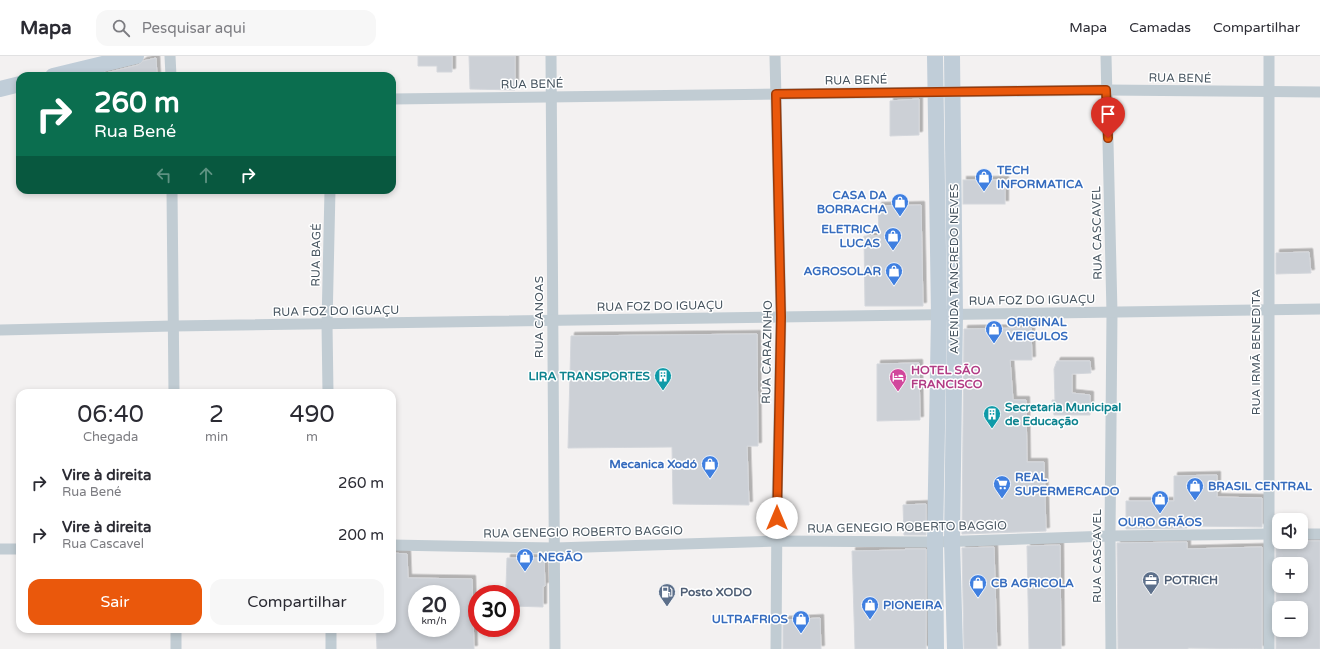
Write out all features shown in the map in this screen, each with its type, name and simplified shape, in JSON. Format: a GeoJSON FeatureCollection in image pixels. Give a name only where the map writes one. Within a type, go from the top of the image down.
{"type":"FeatureCollection","features":[{"type":"Feature","properties":{"kind":"street"},"geometry":{"type":"LineString","coordinates":[[70,72],[136,56]]}},
{"type":"Feature","properties":{"kind":"street"},"geometry":{"type":"LineString","coordinates":[[170,56],[171,72]]}},
{"type":"Feature","properties":{"kind":"street","name":"RUA CANOAS"},"geometry":{"type":"LineString","coordinates":[[551,56],[552,320],[556,649]]}},
{"type":"Feature","properties":{"kind":"street","name":"RUA CARAZINHO"},"geometry":{"type":"LineString","coordinates":[[775,56],[781,317],[776,649]]}},
{"type":"Feature","properties":{"kind":"street","name":"AVENIDA TANCREDO NEVES"},"geometry":{"type":"LineString","coordinates":[[935,56],[939,315],[935,542],[936,649]]}},
{"type":"Feature","properties":{"kind":"street","name":"AVENIDA TANCREDO NEVES"},"geometry":{"type":"LineString","coordinates":[[952,56],[955,314],[952,541],[955,649]]}},
{"type":"Feature","properties":{"kind":"street","name":"RUA CASCAVEL"},"geometry":{"type":"LineString","coordinates":[[1106,56],[1112,313],[1110,649]]}},
{"type":"Feature","properties":{"kind":"street","name":"RUA IRMÃ BENEDITA"},"geometry":{"type":"LineString","coordinates":[[1269,56],[1269,310],[1274,513]]}},
{"type":"Feature","properties":{"kind":"street"},"geometry":{"type":"LineString","coordinates":[[0,89],[16,85]]}},
{"type":"Feature","properties":{"kind":"street","name":"RUA BENÉ"},"geometry":{"type":"LineString","coordinates":[[396,99],[1106,90],[1320,92]]}},
{"type":"Feature","properties":{"kind":"street"},"geometry":{"type":"LineString","coordinates":[[172,194],[174,389]]}},
{"type":"Feature","properties":{"kind":"street","name":"RUA BAGÉ"},"geometry":{"type":"LineString","coordinates":[[328,389],[327,324],[330,194]]}},
{"type":"Feature","properties":{"kind":"street","name":"RUA FOZ DO IGUAÇU"},"geometry":{"type":"LineString","coordinates":[[0,330],[552,320],[1320,310]]}},
{"type":"Feature","properties":{"kind":"street","name":"RUA GENEGIO ROBERTO BAGGIO"},"geometry":{"type":"LineString","coordinates":[[396,545],[555,548],[778,541],[935,542],[1110,536],[1272,534]]}},
{"type":"Feature","properties":{"kind":"street"},"geometry":{"type":"LineString","coordinates":[[1308,534],[1320,534]]}},
{"type":"Feature","properties":{"kind":"street"},"geometry":{"type":"LineString","coordinates":[[0,549],[16,549]]}},
{"type":"Feature","properties":{"kind":"street","name":"RUA IRMÃ BENEDITA"},"geometry":{"type":"LineString","coordinates":[[1269,649],[1273,549]]}},
{"type":"Feature","properties":{"kind":"street"},"geometry":{"type":"LineString","coordinates":[[176,633],[176,649]]}},
{"type":"Feature","properties":{"kind":"street"},"geometry":{"type":"LineString","coordinates":[[331,633],[331,649]]}},
{"type":"Feature","properties":{"kind":"building"},"geometry":{"type":"Polygon","coordinates":[[[418,56],[452,56],[452,72],[437,72],[437,66],[418,66],[418,56]]]}},
{"type":"Feature","properties":{"kind":"building"},"geometry":{"type":"Polygon","coordinates":[[[469,56],[515,56],[515,90],[470,89],[469,56]]]}},
{"type":"Feature","properties":{"kind":"building"},"geometry":{"type":"Polygon","coordinates":[[[156,58],[157,72],[110,72],[138,65],[143,61],[156,58]]]}},
{"type":"Feature","properties":{"kind":"building"},"geometry":{"type":"Polygon","coordinates":[[[919,99],[919,135],[890,136],[890,101],[919,99]]]}},
{"type":"Feature","properties":{"kind":"building","name":"TECH INFORMATICA"},"geometry":{"type":"Polygon","coordinates":[[[963,180],[1005,180],[1005,204],[963,204],[963,180]]]}},
{"type":"Feature","properties":{"kind":"building"},"geometry":{"type":"Polygon","coordinates":[[[921,205],[923,306],[865,306],[864,236],[879,236],[878,206],[921,205]]]}},
{"type":"Feature","properties":{"kind":"building"},"geometry":{"type":"Polygon","coordinates":[[[1309,252],[1311,273],[1276,274],[1276,253],[1309,252]]]}},
{"type":"Feature","properties":{"kind":"building"},"geometry":{"type":"Polygon","coordinates":[[[1031,328],[1032,360],[1010,360],[1013,400],[1026,400],[1027,462],[1044,462],[1046,531],[962,534],[964,329],[1031,328]]]}},
{"type":"Feature","properties":{"kind":"building","name":"LIRA TRANSPORTES"},"geometry":{"type":"Polygon","coordinates":[[[757,334],[758,446],[747,446],[749,505],[673,504],[672,447],[568,448],[571,336],[757,334]]]}},
{"type":"Feature","properties":{"kind":"building"},"geometry":{"type":"Polygon","coordinates":[[[1057,361],[1090,361],[1091,373],[1072,374],[1072,393],[1090,395],[1090,415],[1054,415],[1052,400],[1055,400],[1054,369],[1057,361]]]}},
{"type":"Feature","properties":{"kind":"building","name":"HOTEL SÃO FRANCISCO"},"geometry":{"type":"Polygon","coordinates":[[[919,363],[920,420],[877,421],[877,364],[919,363]]]}},
{"type":"Feature","properties":{"kind":"building"},"geometry":{"type":"Polygon","coordinates":[[[1217,475],[1217,497],[1262,498],[1262,527],[1187,526],[1187,528],[1126,529],[1126,501],[1174,501],[1174,476],[1217,475]]]}},
{"type":"Feature","properties":{"kind":"building"},"geometry":{"type":"Polygon","coordinates":[[[926,504],[926,535],[904,535],[903,505],[926,504]]]}},
{"type":"Feature","properties":{"kind":"building"},"geometry":{"type":"Polygon","coordinates":[[[1308,541],[1320,541],[1320,649],[1276,649],[1276,637],[1308,637],[1308,601],[1276,601],[1276,593],[1308,593],[1308,557],[1276,557],[1276,549],[1308,549],[1308,541]]]}},
{"type":"Feature","properties":{"kind":"building"},"geometry":{"type":"Polygon","coordinates":[[[1187,542],[1187,549],[1262,547],[1262,649],[1118,649],[1117,543],[1187,542]]]}},
{"type":"Feature","properties":{"kind":"building"},"geometry":{"type":"Polygon","coordinates":[[[1060,545],[1061,649],[1029,649],[1027,546],[1060,545]]]}},
{"type":"Feature","properties":{"kind":"building","name":"CB AGRICOLA"},"geometry":{"type":"Polygon","coordinates":[[[994,547],[997,649],[964,649],[962,548],[994,547]]]}},
{"type":"Feature","properties":{"kind":"building","name":"PIONEIRA"},"geometry":{"type":"Polygon","coordinates":[[[926,549],[926,649],[855,649],[852,551],[926,549]]]}},
{"type":"Feature","properties":{"kind":"building"},"geometry":{"type":"Polygon","coordinates":[[[396,553],[407,554],[408,578],[472,579],[472,585],[468,585],[468,637],[474,637],[474,649],[377,649],[376,633],[396,633],[396,553]]]}},
{"type":"Feature","properties":{"kind":"building","name":"NEGÃO"},"geometry":{"type":"Polygon","coordinates":[[[507,558],[544,558],[545,586],[543,586],[543,607],[520,606],[520,585],[506,585],[507,558]]]}},
{"type":"Feature","properties":{"kind":"building","name":"ULTRAFRIOS"},"geometry":{"type":"Polygon","coordinates":[[[820,618],[821,649],[783,649],[783,620],[820,618]]]}},
{"type":"Feature","properties":{"kind":"place","name":"TECH INFORMATICA"},"geometry":{"type":"Point","coordinates":[984,192]}},
{"type":"Feature","properties":{"kind":"place","name":"CASA DA BORRACHA"},"geometry":{"type":"Point","coordinates":[900,217]}},
{"type":"Feature","properties":{"kind":"place","name":"ELETRICA LUCAS"},"geometry":{"type":"Point","coordinates":[893,251]}},
{"type":"Feature","properties":{"kind":"place","name":"AGROSOLAR"},"geometry":{"type":"Point","coordinates":[894,286]}},
{"type":"Feature","properties":{"kind":"place","name":"ORIGINAL VEICULOS"},"geometry":{"type":"Point","coordinates":[994,344]}},
{"type":"Feature","properties":{"kind":"place","name":"LIRA TRANSPORTES"},"geometry":{"type":"Point","coordinates":[663,391]}},
{"type":"Feature","properties":{"kind":"place","name":"HOTEL SÃO FRANCISCO"},"geometry":{"type":"Point","coordinates":[898,392]}},
{"type":"Feature","properties":{"kind":"place","name":"Secretaria Municipal de Educação"},"geometry":{"type":"Point","coordinates":[992,429]}},
{"type":"Feature","properties":{"kind":"place","name":"Mecanica Xodó"},"geometry":{"type":"Point","coordinates":[710,479]}},
{"type":"Feature","properties":{"kind":"place","name":"REAL SUPERMERCADO"},"geometry":{"type":"Point","coordinates":[1002,499]}},
{"type":"Feature","properties":{"kind":"place","name":"BRASIL CENTRAL"},"geometry":{"type":"Point","coordinates":[1195,501]}},
{"type":"Feature","properties":{"kind":"place","name":"OURO GRÃOS"},"geometry":{"type":"Point","coordinates":[1160,514]}},
{"type":"Feature","properties":{"kind":"place","name":"NEGÃO"},"geometry":{"type":"Point","coordinates":[525,572]}},
{"type":"Feature","properties":{"kind":"place","name":"POTRICH"},"geometry":{"type":"Point","coordinates":[1151,595]}},
{"type":"Feature","properties":{"kind":"place","name":"CB AGRICOLA"},"geometry":{"type":"Point","coordinates":[978,598]}},
{"type":"Feature","properties":{"kind":"place","name":"Posto XODO"},"geometry":{"type":"Point","coordinates":[667,607]}},
{"type":"Feature","properties":{"kind":"place","name":"PIONEIRA"},"geometry":{"type":"Point","coordinates":[870,620]}},
{"type":"Feature","properties":{"kind":"place","name":"ULTRAFRIOS"},"geometry":{"type":"Point","coordinates":[801,634]}},
{"type":"Feature","properties":{"kind":"route"},"geometry":{"type":"LineString","coordinates":[[777,518],[781,317],[776,94],[1106,90],[1108,138]]}}]}
